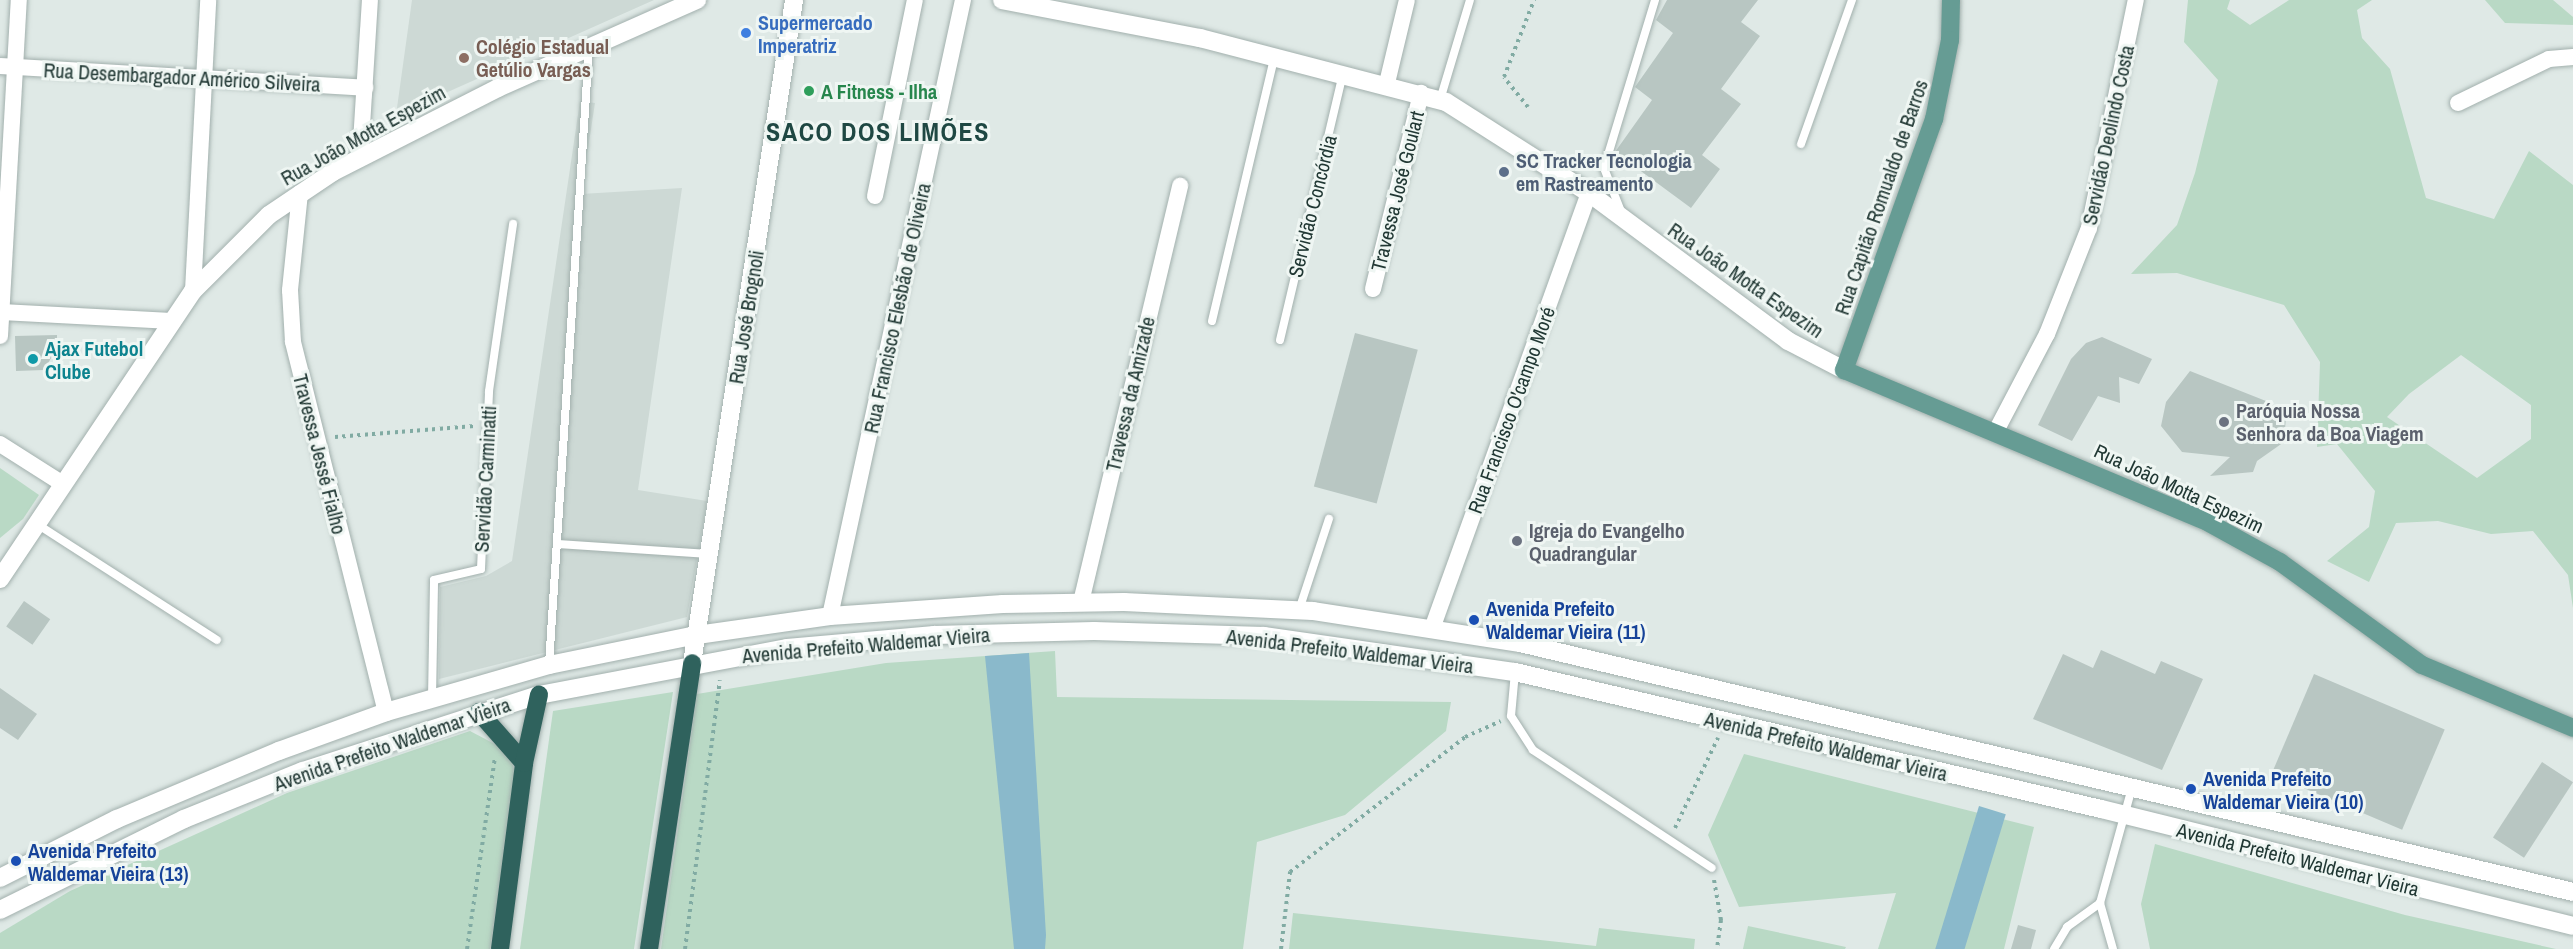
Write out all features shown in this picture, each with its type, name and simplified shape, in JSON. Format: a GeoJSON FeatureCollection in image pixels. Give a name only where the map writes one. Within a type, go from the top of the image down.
{"type":"FeatureCollection","features":[{"type":"Feature","properties":{"kind":"highway"},"geometry":{"type":"LineString","coordinates":[[649,949],[692,663]]}},
{"type":"Feature","properties":{"kind":"highway"},"geometry":{"type":"LineString","coordinates":[[500,949],[524,764],[539,695]]}},
{"type":"Feature","properties":{"kind":"highway"},"geometry":{"type":"LineString","coordinates":[[479,712],[524,764]]}},
{"type":"Feature","properties":{"kind":"main road","name":"Rua João Motta Espezim"},"geometry":{"type":"LineString","coordinates":[[0,579],[193,291],[242,237],[300,193],[360,158],[589,45],[697,0]]}},
{"type":"Feature","properties":{"kind":"main road","name":"Rua José Brognoli"},"geometry":{"type":"LineString","coordinates":[[692,663],[794,0]]}},
{"type":"Feature","properties":{"kind":"main road","name":"Rua João Motta Espezim"},"geometry":{"type":"LineString","coordinates":[[1002,0],[1274,57],[1387,83],[1440,100],[1588,193],[1788,341],[1844,370],[1996,431],[2245,541],[2422,665],[2573,728]]}},
{"type":"Feature","properties":{"kind":"main road","name":"Rua Capitão Romualdo de Barros"},"geometry":{"type":"LineString","coordinates":[[1844,370],[1934,119],[1950,40],[1947,1]]}},
{"type":"Feature","properties":{"kind":"main road","name":"Avenida Prefeito Waldemar Vieira"},"geometry":{"type":"LineString","coordinates":[[0,878],[117,819],[279,751],[386,712],[549,665],[697,635],[830,616],[1081,602],[1306,611],[1433,626],[1581,656],[2573,892]]}},
{"type":"Feature","properties":{"kind":"main road"},"geometry":{"type":"LineString","coordinates":[[1306,611],[1310,643]]}},
{"type":"Feature","properties":{"kind":"main road","name":"Avenida Prefeito Waldemar Vieira"},"geometry":{"type":"LineString","coordinates":[[0,910],[133,843],[290,776],[479,712],[539,695],[692,663],[787,648],[934,635],[1134,632],[1264,636],[1515,672],[1725,723],[2101,809],[2573,926]]}},
{"type":"Feature","properties":{"kind":"main road"},"geometry":{"type":"LineString","coordinates":[[539,695],[549,665]]}},
{"type":"Feature","properties":{"kind":"main road"},"geometry":{"type":"LineString","coordinates":[[279,751],[290,776]]}},
{"type":"Feature","properties":{"kind":"main road"},"geometry":{"type":"LineString","coordinates":[[2101,809],[2107,782]]}},
{"type":"Feature","properties":{"kind":"street"},"geometry":{"type":"LineString","coordinates":[[0,336],[8,67],[19,0]]}},
{"type":"Feature","properties":{"kind":"street"},"geometry":{"type":"LineString","coordinates":[[193,291],[208,0]]}},
{"type":"Feature","properties":{"kind":"street"},"geometry":{"type":"LineString","coordinates":[[360,158],[370,0]]}},
{"type":"Feature","properties":{"kind":"street"},"geometry":{"type":"LineString","coordinates":[[875,196],[915,0]]}},
{"type":"Feature","properties":{"kind":"street","name":"Rua Francisco Elesbão de Oliveira"},"geometry":{"type":"LineString","coordinates":[[830,616],[963,0]]}},
{"type":"Feature","properties":{"kind":"street"},"geometry":{"type":"LineString","coordinates":[[1387,83],[1407,0]]}},
{"type":"Feature","properties":{"kind":"street","name":"Servidão Deolindo Costa"},"geometry":{"type":"LineString","coordinates":[[1996,431],[2048,334],[2092,217],[2136,0]]}},
{"type":"Feature","properties":{"kind":"street"},"geometry":{"type":"LineString","coordinates":[[2458,103],[2549,59],[2573,57]]}},
{"type":"Feature","properties":{"kind":"street","name":"Rua Desembargador Américo Silveira"},"geometry":{"type":"LineString","coordinates":[[8,67],[365,88]]}},
{"type":"Feature","properties":{"kind":"street","name":"Travessa José Goulart"},"geometry":{"type":"LineString","coordinates":[[1373,289],[1421,93]]}},
{"type":"Feature","properties":{"kind":"street","name":"Travessa da Amizade"},"geometry":{"type":"LineString","coordinates":[[1081,602],[1180,186]]}},
{"type":"Feature","properties":{"kind":"street","name":"Travessa Jessé Fialho"},"geometry":{"type":"LineString","coordinates":[[300,193],[290,317],[317,438],[386,712]]}},
{"type":"Feature","properties":{"kind":"street","name":"Rua Francisco O'campo Moré"},"geometry":{"type":"LineString","coordinates":[[1433,626],[1588,193]]}},
{"type":"Feature","properties":{"kind":"street"},"geometry":{"type":"LineString","coordinates":[[1,312],[173,321]]}},
{"type":"Feature","properties":{"kind":"street"},"geometry":{"type":"LineString","coordinates":[[0,444],[63,484]]}},
{"type":"Feature","properties":{"kind":"lane"},"geometry":{"type":"LineString","coordinates":[[1440,100],[1470,0]]}},
{"type":"Feature","properties":{"kind":"lane"},"geometry":{"type":"LineString","coordinates":[[1624,220],[1604,168],[1655,0]]}},
{"type":"Feature","properties":{"kind":"lane"},"geometry":{"type":"LineString","coordinates":[[1801,144],[1852,0]]}},
{"type":"Feature","properties":{"kind":"lane"},"geometry":{"type":"LineString","coordinates":[[549,665],[589,45]]}},
{"type":"Feature","properties":{"kind":"lane"},"geometry":{"type":"LineString","coordinates":[[1212,321],[1274,57]]}},
{"type":"Feature","properties":{"kind":"lane","name":"Servidão Concórdia"},"geometry":{"type":"LineString","coordinates":[[1280,340],[1344,73]]}},
{"type":"Feature","properties":{"kind":"lane","name":"Servidão Carminatti"},"geometry":{"type":"LineString","coordinates":[[432,698],[434,580],[480,569],[487,425],[513,224]]}},
{"type":"Feature","properties":{"kind":"lane"},"geometry":{"type":"LineString","coordinates":[[1306,611],[1329,519]]}},
{"type":"Feature","properties":{"kind":"lane"},"geometry":{"type":"LineString","coordinates":[[37,524],[218,640]]}},
{"type":"Feature","properties":{"kind":"lane"},"geometry":{"type":"LineString","coordinates":[[558,544],[709,554]]}},
{"type":"Feature","properties":{"kind":"lane"},"geometry":{"type":"LineString","coordinates":[[1515,672],[1511,716],[1533,750],[1712,868]]}},
{"type":"Feature","properties":{"kind":"lane"},"geometry":{"type":"LineString","coordinates":[[2113,949],[2100,903],[2132,788]]}},
{"type":"Feature","properties":{"kind":"lane"},"geometry":{"type":"LineString","coordinates":[[2054,949],[2067,927],[2100,903]]}},
{"type":"Feature","properties":{"kind":"path"},"geometry":{"type":"LineString","coordinates":[[1528,106],[1504,77],[1534,0]]}},
{"type":"Feature","properties":{"kind":"path"},"geometry":{"type":"LineString","coordinates":[[317,438],[487,425]]}},
{"type":"Feature","properties":{"kind":"path"},"geometry":{"type":"LineString","coordinates":[[685,949],[722,670]]}},
{"type":"Feature","properties":{"kind":"path"},"geometry":{"type":"LineString","coordinates":[[1281,949],[1290,872],[1465,737],[1511,716]]}},
{"type":"Feature","properties":{"kind":"path"},"geometry":{"type":"LineString","coordinates":[[1669,840],[1725,723]]}},
{"type":"Feature","properties":{"kind":"path"},"geometry":{"type":"LineString","coordinates":[[468,949],[494,749]]}},
{"type":"Feature","properties":{"kind":"path"},"geometry":{"type":"LineString","coordinates":[[1712,868],[1721,920],[1717,949]]}},
{"type":"Feature","properties":{"kind":"shaded area","name":"Colégio Estadual Getúlio Vargas"},"geometry":{"type":"Polygon","coordinates":[[[412,0],[654,0],[396,115],[412,0]]]}},
{"type":"Feature","properties":{"kind":"shaded area"},"geometry":{"type":"Polygon","coordinates":[[[580,101],[595,103],[581,194],[682,188],[638,490],[707,501],[687,617],[439,679],[440,587],[486,576],[512,561],[580,101]]]}},
{"type":"Feature","properties":{"kind":"green space"},"geometry":{"type":"Polygon","coordinates":[[[2188,0],[2230,0],[2227,9],[2250,25],[2289,0],[2372,0],[2357,10],[2362,38],[2390,69],[2426,198],[2494,219],[2529,151],[2573,185],[2573,608],[2568,575],[2533,531],[2491,534],[2438,521],[2396,523],[2369,582],[2327,561],[2369,527],[2375,491],[2337,444],[2317,447],[2320,362],[2284,305],[2177,273],[2131,274],[2177,225],[2195,173],[2218,80],[2184,42],[2188,0]],[[2461,355],[2409,394],[2387,417],[2477,478],[2531,439],[2531,405],[2461,355]]]}},
{"type":"Feature","properties":{"kind":"green space"},"geometry":{"type":"Polygon","coordinates":[[[2485,0],[2553,0],[2573,17],[2573,25],[2505,23],[2485,0]]]}},
{"type":"Feature","properties":{"kind":"green space"},"geometry":{"type":"Polygon","coordinates":[[[0,468],[39,495],[23,519],[0,538],[0,468]]]}},
{"type":"Feature","properties":{"kind":"green space"},"geometry":{"type":"Polygon","coordinates":[[[1055,651],[1057,697],[1451,702],[1446,731],[1345,815],[1257,842],[1243,949],[661,949],[697,694],[886,663],[1055,651]]]}},
{"type":"Feature","properties":{"kind":"green space"},"geometry":{"type":"Polygon","coordinates":[[[673,692],[634,949],[520,949],[553,711],[673,692]]]}},
{"type":"Feature","properties":{"kind":"green space"},"geometry":{"type":"Polygon","coordinates":[[[470,731],[508,751],[516,775],[490,949],[0,949],[0,933],[70,891],[287,793],[470,731]]]}},
{"type":"Feature","properties":{"kind":"green space"},"geometry":{"type":"Polygon","coordinates":[[[1744,754],[2034,827],[2004,949],[1878,949],[1896,893],[1739,907],[1708,835],[1744,754]]]}},
{"type":"Feature","properties":{"kind":"green space"},"geometry":{"type":"Polygon","coordinates":[[[2155,844],[2405,915],[2556,949],[2150,949],[2141,904],[2155,844]]]}},
{"type":"Feature","properties":{"kind":"green space"},"geometry":{"type":"Polygon","coordinates":[[[1293,913],[1596,946],[1599,928],[1695,939],[1694,949],[1289,949],[1293,913]]]}},
{"type":"Feature","properties":{"kind":"green space"},"geometry":{"type":"Polygon","coordinates":[[[1748,926],[1846,947],[1845,949],[1743,949],[1748,926]]]}},
{"type":"Feature","properties":{"kind":"water"},"geometry":{"type":"Polygon","coordinates":[[[1029,653],[1045,949],[1014,949],[985,656],[1029,653]]]}},
{"type":"Feature","properties":{"kind":"water"},"geometry":{"type":"Polygon","coordinates":[[[1979,806],[2006,814],[1965,949],[1935,949],[1979,806]]]}},
{"type":"Feature","properties":{"kind":"building"},"geometry":{"type":"Polygon","coordinates":[[[1667,0],[1758,0],[1741,22],[1760,36],[1721,89],[1741,104],[1702,155],[1720,169],[1691,208],[1615,152],[1652,100],[1635,87],[1673,33],[1656,20],[1667,0]]]}},
{"type":"Feature","properties":{"kind":"building"},"geometry":{"type":"Polygon","coordinates":[[[1355,333],[1418,350],[1377,503],[1314,487],[1355,333]]]}},
{"type":"Feature","properties":{"kind":"building","name":"Ajax Futebol Clube"},"geometry":{"type":"Polygon","coordinates":[[[57,335],[57,348],[44,370],[16,371],[15,336],[57,335]]]}},
{"type":"Feature","properties":{"kind":"building"},"geometry":{"type":"Polygon","coordinates":[[[2102,337],[2152,359],[2139,384],[2119,377],[2120,403],[2098,396],[2072,441],[2038,425],[2071,359],[2086,343],[2102,337]]]}},
{"type":"Feature","properties":{"kind":"building","name":"Paróquia Nossa Senhora da Boa Viagem"},"geometry":{"type":"Polygon","coordinates":[[[2190,371],[2271,403],[2269,409],[2286,417],[2284,442],[2257,461],[2253,472],[2210,476],[2230,457],[2182,452],[2161,426],[2166,402],[2190,371]]]}},
{"type":"Feature","properties":{"kind":"building"},"geometry":{"type":"Polygon","coordinates":[[[24,601],[50,619],[32,645],[6,626],[24,601]]]}},
{"type":"Feature","properties":{"kind":"building"},"geometry":{"type":"Polygon","coordinates":[[[2101,650],[2155,674],[2161,661],[2203,679],[2162,770],[2033,719],[2063,654],[2093,668],[2101,650]]]}},
{"type":"Feature","properties":{"kind":"building"},"geometry":{"type":"Polygon","coordinates":[[[2314,674],[2445,729],[2402,830],[2271,774],[2314,674]]]}},
{"type":"Feature","properties":{"kind":"building"},"geometry":{"type":"Polygon","coordinates":[[[0,688],[37,714],[18,740],[0,728],[0,688]]]}},
{"type":"Feature","properties":{"kind":"building"},"geometry":{"type":"Polygon","coordinates":[[[2542,762],[2573,782],[2524,858],[2493,837],[2542,762]]]}},
{"type":"Feature","properties":{"kind":"building"},"geometry":{"type":"Polygon","coordinates":[[[2018,925],[2036,930],[2031,949],[2011,949],[2018,925]]]}},
{"type":"Feature","properties":{"kind":"place","name":"Supermercado Imperatriz"},"geometry":{"type":"Point","coordinates":[746,33]}},
{"type":"Feature","properties":{"kind":"place","name":"Colégio Estadual Getúlio Vargas"},"geometry":{"type":"Point","coordinates":[464,58]}},
{"type":"Feature","properties":{"kind":"place","name":"A Fitness - Ilha"},"geometry":{"type":"Point","coordinates":[809,91]}},
{"type":"Feature","properties":{"kind":"place","name":"SC Tracker Tecnologia em Rastreamento"},"geometry":{"type":"Point","coordinates":[1504,172]}},
{"type":"Feature","properties":{"kind":"place","name":"Ajax Futebol Clube"},"geometry":{"type":"Point","coordinates":[33,359]}},
{"type":"Feature","properties":{"kind":"place","name":"Paróquia Nossa Senhora da Boa Viagem"},"geometry":{"type":"Point","coordinates":[2224,422]}},
{"type":"Feature","properties":{"kind":"place","name":"Igreja do Evangelho Quadrangular"},"geometry":{"type":"Point","coordinates":[1517,541]}},
{"type":"Feature","properties":{"kind":"place","name":"Avenida Prefeito Waldemar Vieira (11)"},"geometry":{"type":"Point","coordinates":[1474,620]}},
{"type":"Feature","properties":{"kind":"place","name":"Avenida Prefeito Waldemar Vieira (10)"},"geometry":{"type":"Point","coordinates":[2191,789]}},
{"type":"Feature","properties":{"kind":"place","name":"Avenida Prefeito Waldemar Vieira (13)"},"geometry":{"type":"Point","coordinates":[16,861]}},
{"type":"Feature","properties":{"kind":"district","name":"SACO DOS LIMÕES"},"geometry":{"type":"Point","coordinates":[878,132]}}]}
